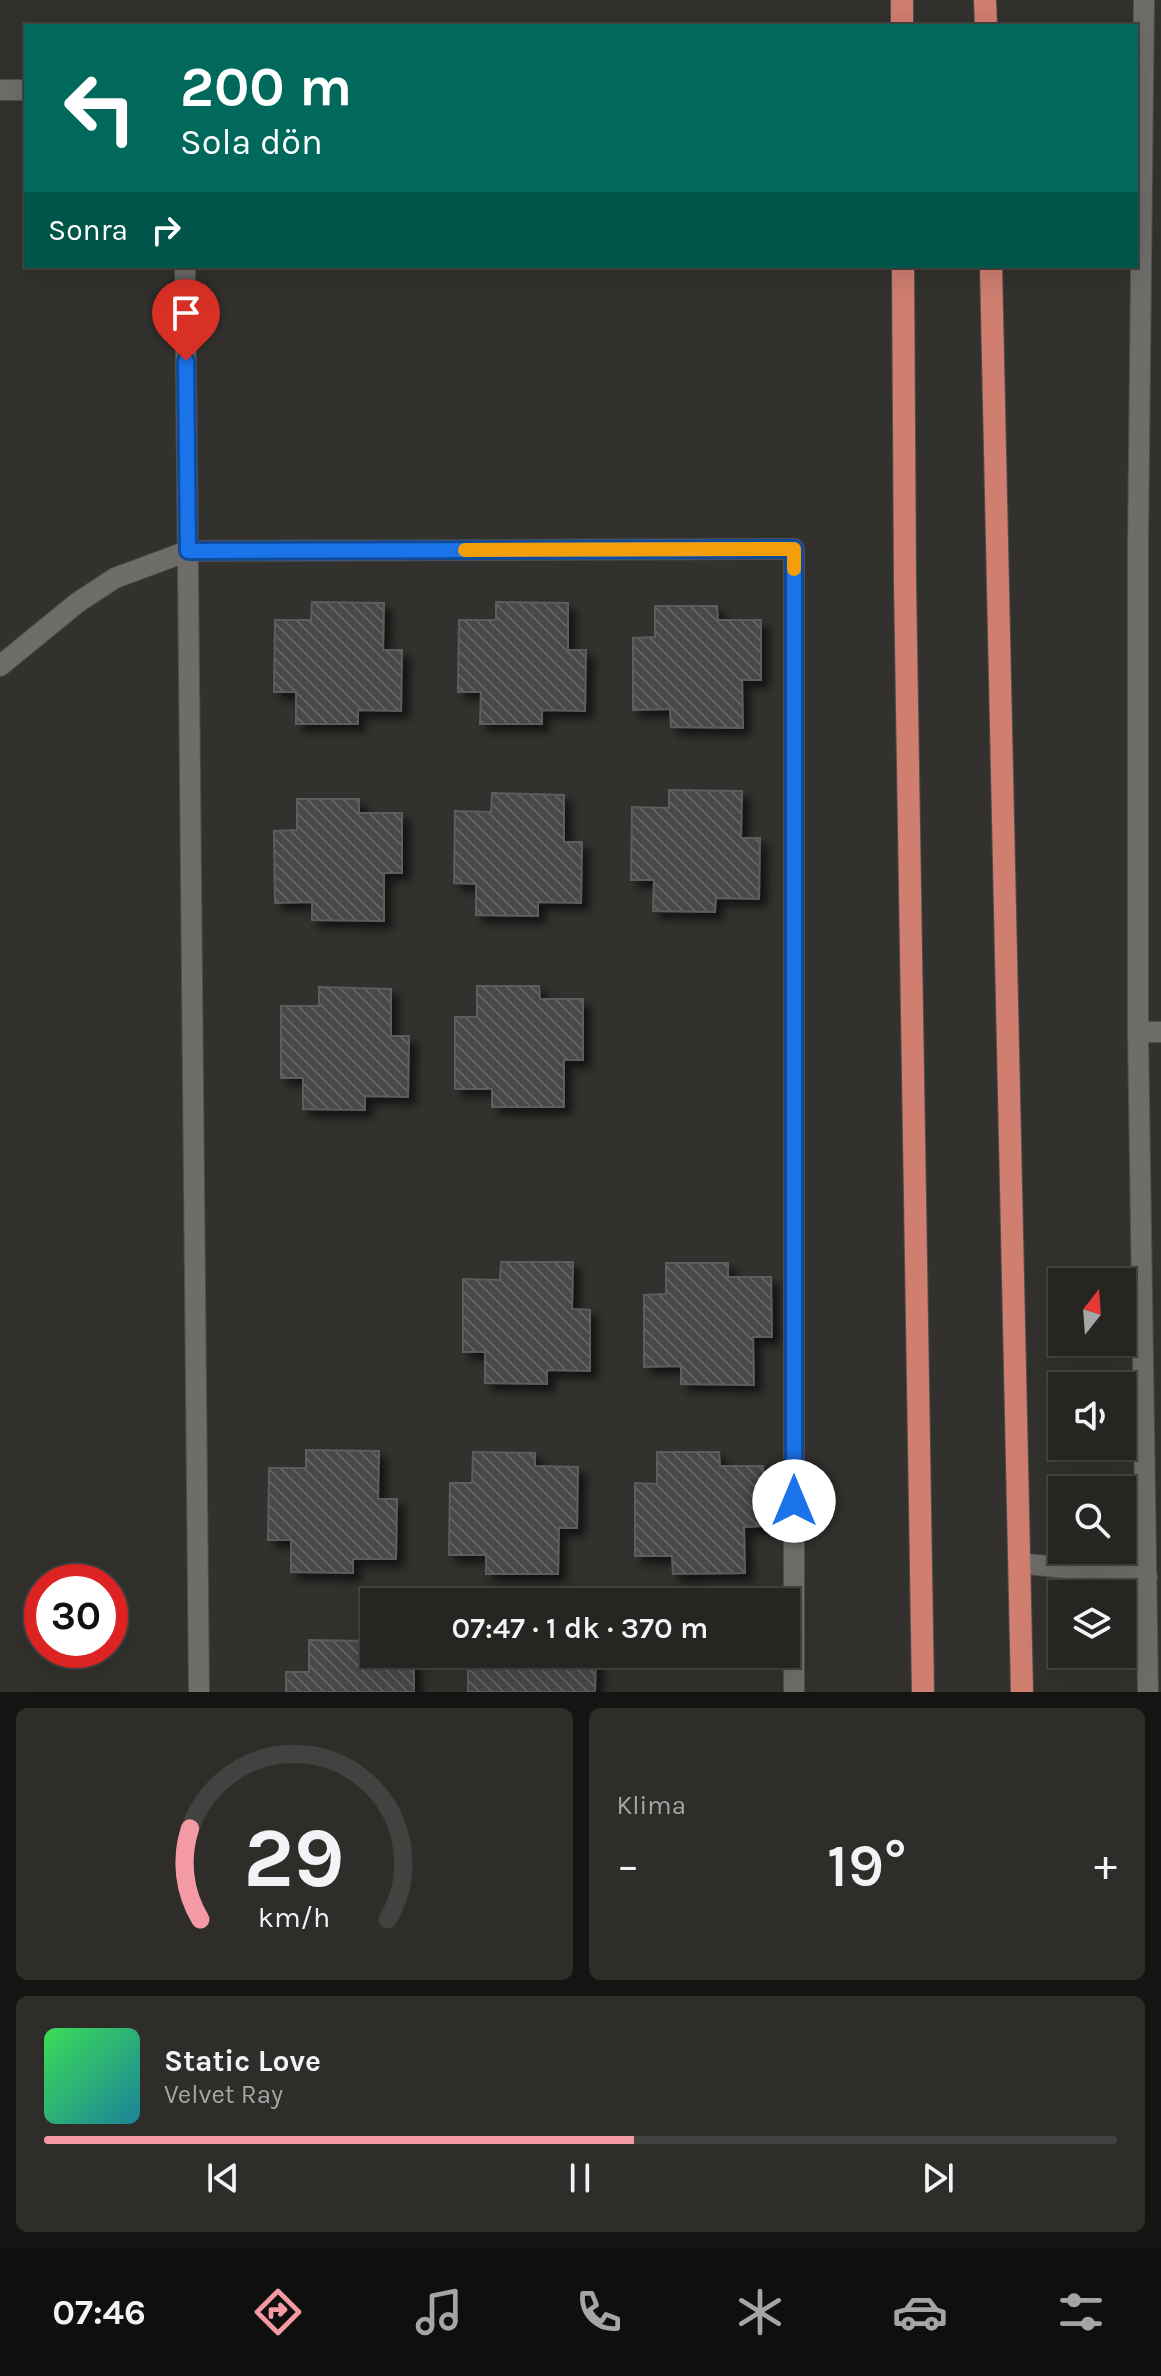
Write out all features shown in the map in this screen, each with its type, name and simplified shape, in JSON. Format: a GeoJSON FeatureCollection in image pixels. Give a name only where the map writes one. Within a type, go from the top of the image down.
{"type":"FeatureCollection","features":[{"type":"Feature","properties":{"kind":"highway"},"geometry":{"type":"LineString","coordinates":[[902,0],[902,24]]}},
{"type":"Feature","properties":{"kind":"highway"},"geometry":{"type":"LineString","coordinates":[[985,0],[986,24]]}},
{"type":"Feature","properties":{"kind":"highway"},"geometry":{"type":"LineString","coordinates":[[903,268],[905,613],[923,1692]]}},
{"type":"Feature","properties":{"kind":"highway"},"geometry":{"type":"LineString","coordinates":[[991,268],[1022,1692]]}},
{"type":"Feature","properties":{"kind":"street"},"geometry":{"type":"LineString","coordinates":[[1144,0],[1138,545],[1138,1032],[1147,1577],[1154,1620],[1148,1692]]}},
{"type":"Feature","properties":{"kind":"street"},"geometry":{"type":"LineString","coordinates":[[0,90],[24,90]]}},
{"type":"Feature","properties":{"kind":"street"},"geometry":{"type":"LineString","coordinates":[[185,268],[199,1692]]}},
{"type":"Feature","properties":{"kind":"street"},"geometry":{"type":"LineString","coordinates":[[0,666],[77,603],[115,578],[188,551],[794,549],[794,1692]]}},
{"type":"Feature","properties":{"kind":"street"},"geometry":{"type":"LineString","coordinates":[[1138,1032],[1161,1032]]}},
{"type":"Feature","properties":{"kind":"street"},"geometry":{"type":"LineString","coordinates":[[1019,1563],[1147,1577]]}},
{"type":"Feature","properties":{"kind":"building"},"geometry":{"type":"Polygon","coordinates":[[[312,602],[384,603],[383,650],[402,650],[401,711],[358,710],[358,724],[296,724],[296,692],[274,692],[275,620],[311,620],[312,602]]]}},
{"type":"Feature","properties":{"kind":"building"},"geometry":{"type":"Polygon","coordinates":[[[496,602],[568,603],[568,650],[586,650],[585,711],[542,710],[542,724],[480,724],[481,692],[458,692],[459,620],[496,620],[496,602]]]}},
{"type":"Feature","properties":{"kind":"building"},"geometry":{"type":"Polygon","coordinates":[[[655,606],[717,606],[718,620],[761,620],[761,680],[742,680],[743,728],[671,727],[670,709],[633,710],[633,638],[655,637],[655,606]]]}},
{"type":"Feature","properties":{"kind":"building"},"geometry":{"type":"Polygon","coordinates":[[[669,790],[742,791],[741,838],[760,838],[759,899],[716,898],[715,912],[653,911],[654,880],[631,880],[632,807],[669,808],[669,790]]]}},
{"type":"Feature","properties":{"kind":"building"},"geometry":{"type":"Polygon","coordinates":[[[492,793],[564,795],[564,842],[582,842],[581,903],[538,902],[538,916],[476,915],[476,884],[454,883],[455,811],[491,812],[492,793]]]}},
{"type":"Feature","properties":{"kind":"building"},"geometry":{"type":"Polygon","coordinates":[[[297,799],[359,799],[359,813],[402,813],[402,873],[384,873],[384,921],[312,920],[312,902],[275,903],[274,831],[297,830],[297,799]]]}},
{"type":"Feature","properties":{"kind":"building"},"geometry":{"type":"Polygon","coordinates":[[[477,986],[539,986],[540,999],[583,999],[583,1060],[564,1060],[564,1107],[492,1107],[492,1089],[455,1089],[455,1017],[477,1017],[477,986]]]}},
{"type":"Feature","properties":{"kind":"building"},"geometry":{"type":"Polygon","coordinates":[[[319,987],[391,989],[391,1036],[409,1036],[408,1097],[365,1096],[365,1110],[303,1109],[303,1078],[281,1078],[281,1006],[319,1006],[319,987]]]}},
{"type":"Feature","properties":{"kind":"building"},"geometry":{"type":"Polygon","coordinates":[[[501,1262],[573,1262],[572,1309],[590,1310],[590,1371],[547,1370],[547,1384],[485,1383],[485,1352],[463,1352],[463,1279],[500,1280],[501,1262]]]}},
{"type":"Feature","properties":{"kind":"building"},"geometry":{"type":"Polygon","coordinates":[[[666,1263],[728,1263],[728,1277],[771,1277],[772,1337],[753,1337],[754,1385],[681,1384],[681,1366],[644,1367],[644,1295],[666,1294],[666,1263]]]}},
{"type":"Feature","properties":{"kind":"building"},"geometry":{"type":"Polygon","coordinates":[[[306,1450],[379,1451],[378,1499],[397,1499],[396,1559],[353,1559],[353,1573],[291,1572],[291,1540],[268,1540],[269,1468],[306,1468],[306,1450]]]}},
{"type":"Feature","properties":{"kind":"building"},"geometry":{"type":"Polygon","coordinates":[[[473,1452],[535,1453],[535,1466],[578,1467],[577,1528],[559,1528],[558,1574],[486,1574],[486,1555],[449,1555],[450,1483],[472,1483],[473,1452]]]}},
{"type":"Feature","properties":{"kind":"building"},"geometry":{"type":"Polygon","coordinates":[[[657,1452],[719,1452],[720,1466],[763,1466],[763,1526],[744,1527],[745,1573],[673,1574],[672,1556],[635,1556],[635,1483],[657,1484],[657,1452]]]}},
{"type":"Feature","properties":{"kind":"building"},"geometry":{"type":"Polygon","coordinates":[[[309,1640],[360,1641],[360,1668],[414,1668],[414,1692],[286,1692],[286,1672],[309,1672],[309,1640]]]}},
{"type":"Feature","properties":{"kind":"building"},"geometry":{"type":"Polygon","coordinates":[[[468,1668],[596,1668],[595,1692],[468,1692],[468,1668]]]}},
{"type":"Feature","properties":{"kind":"slow traffic"},"geometry":{"type":"LineString","coordinates":[[465,550],[794,549],[794,569]]}},
{"type":"Feature","properties":{"kind":"route"},"geometry":{"type":"LineString","coordinates":[[186,361],[188,551],[794,549],[794,1501]]}}]}
